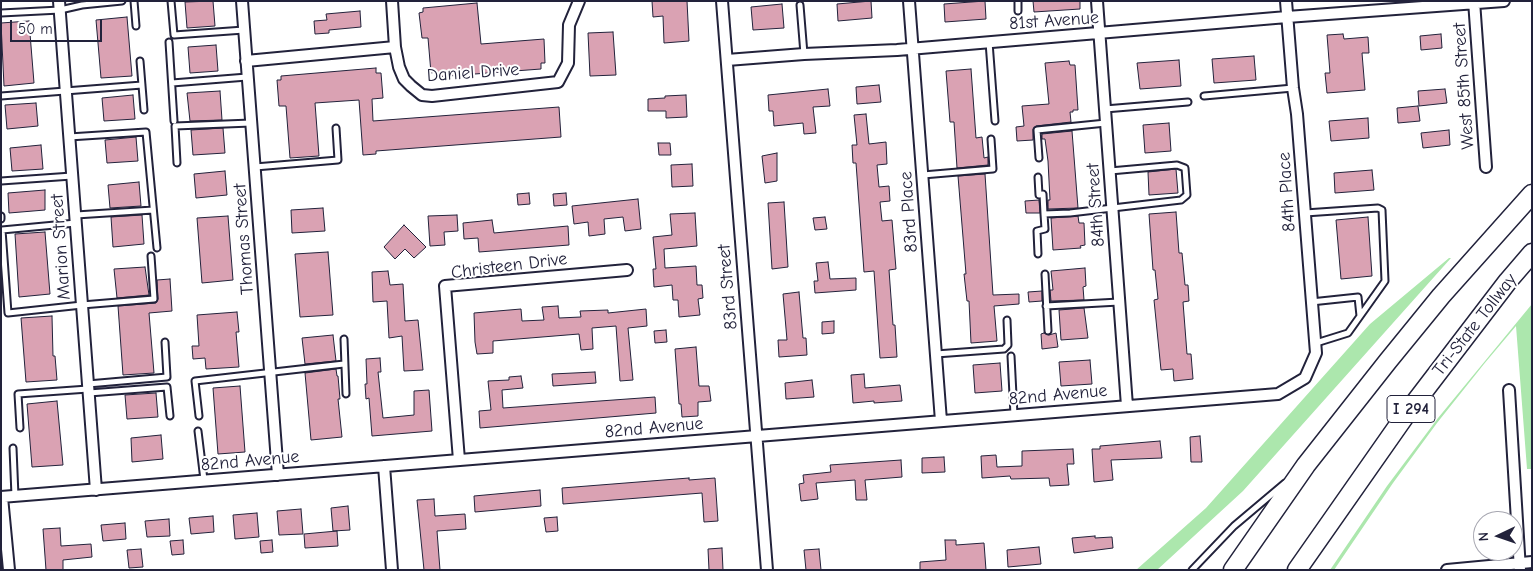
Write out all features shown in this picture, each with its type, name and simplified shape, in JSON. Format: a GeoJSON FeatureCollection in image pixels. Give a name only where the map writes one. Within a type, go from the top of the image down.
{"type":"FeatureCollection","features":[{"type":"Feature","properties":{"kind":"highway","name":"I 294"},"geometry":{"type":"LineString","coordinates":[[1233,570],[1306,465],[1388,361],[1441,296],[1532,194]]}},
{"type":"Feature","properties":{"kind":"highway","name":"Tri-State Tollway"},"geometry":{"type":"LineString","coordinates":[[1297,570],[1407,413],[1508,281],[1532,253]]}},
{"type":"Feature","properties":{"kind":"street","name":"Thomas Street"},"geometry":{"type":"LineString","coordinates":[[242,1],[278,475]]}},
{"type":"Feature","properties":{"kind":"street"},"geometry":{"type":"LineString","coordinates":[[246,61],[395,47],[392,1]]}},
{"type":"Feature","properties":{"kind":"street","name":"Daniel Drive"},"geometry":{"type":"LineString","coordinates":[[395,47],[399,67],[404,79],[422,95],[432,96],[558,82],[568,63],[569,25],[579,1]]}},
{"type":"Feature","properties":{"kind":"street","name":"83rd Street"},"geometry":{"type":"LineString","coordinates":[[722,1],[767,570]]}},
{"type":"Feature","properties":{"kind":"street","name":"83rd Place"},"geometry":{"type":"LineString","coordinates":[[909,1],[941,421]]}},
{"type":"Feature","properties":{"kind":"street","name":"84th Street"},"geometry":{"type":"LineString","coordinates":[[1097,1],[1127,406]]}},
{"type":"Feature","properties":{"kind":"street","name":"84th Place"},"geometry":{"type":"LineString","coordinates":[[1286,1],[1316,353],[1305,378]]}},
{"type":"Feature","properties":{"kind":"street","name":"81st Avenue"},"geometry":{"type":"LineString","coordinates":[[727,60],[1100,34],[1287,17],[1504,1]]}},
{"type":"Feature","properties":{"kind":"street","name":"West 85th Street"},"geometry":{"type":"LineString","coordinates":[[1474,2],[1486,167]]}},
{"type":"Feature","properties":{"kind":"street","name":"Marion Street"},"geometry":{"type":"LineString","coordinates":[[59,6],[96,490]]}},
{"type":"Feature","properties":{"kind":"street","name":"Christeen Drive"},"geometry":{"type":"LineString","coordinates":[[460,460],[445,286],[627,270]]}},
{"type":"Feature","properties":{"kind":"street","name":"82nd Avenue"},"geometry":{"type":"LineString","coordinates":[[2,497],[1278,394],[1305,378]]}},
{"type":"Feature","properties":{"kind":"street"},"geometry":{"type":"LineString","coordinates":[[1509,390],[1519,567]]}},
{"type":"Feature","properties":{"kind":"street"},"geometry":{"type":"LineString","coordinates":[[384,466],[392,570]]}},
{"type":"Feature","properties":{"kind":"street"},"geometry":{"type":"LineString","coordinates":[[2,497],[9,570]]}},
{"type":"Feature","properties":{"kind":"street"},"geometry":{"type":"LineString","coordinates":[[1447,570],[1519,567],[1532,562]]}},
{"type":"Feature","properties":{"kind":"lane"},"geometry":{"type":"LineString","coordinates":[[1,13],[122,1]]}},
{"type":"Feature","properties":{"kind":"lane"},"geometry":{"type":"LineString","coordinates":[[134,1],[136,26]]}},
{"type":"Feature","properties":{"kind":"lane"},"geometry":{"type":"LineString","coordinates":[[170,1],[174,35],[244,30]]}},
{"type":"Feature","properties":{"kind":"lane"},"geometry":{"type":"LineString","coordinates":[[1018,1],[1018,11]]}},
{"type":"Feature","properties":{"kind":"lane"},"geometry":{"type":"LineString","coordinates":[[800,5],[804,54]]}},
{"type":"Feature","properties":{"kind":"lane"},"geometry":{"type":"LineString","coordinates":[[169,42],[174,121]]}},
{"type":"Feature","properties":{"kind":"lane"},"geometry":{"type":"LineString","coordinates":[[990,42],[995,121]]}},
{"type":"Feature","properties":{"kind":"lane"},"geometry":{"type":"LineString","coordinates":[[140,61],[144,110]]}},
{"type":"Feature","properties":{"kind":"lane"},"geometry":{"type":"LineString","coordinates":[[172,83],[247,77]]}},
{"type":"Feature","properties":{"kind":"lane"},"geometry":{"type":"LineString","coordinates":[[1,96],[142,85]]}},
{"type":"Feature","properties":{"kind":"lane"},"geometry":{"type":"LineString","coordinates":[[1204,96],[1293,88]]}},
{"type":"Feature","properties":{"kind":"lane"},"geometry":{"type":"LineString","coordinates":[[1105,109],[1188,102]]}},
{"type":"Feature","properties":{"kind":"lane"},"geometry":{"type":"LineString","coordinates":[[177,163],[175,126],[251,123]]}},
{"type":"Feature","properties":{"kind":"lane"},"geometry":{"type":"LineString","coordinates":[[1039,158],[1037,130],[1106,123]]}},
{"type":"Feature","properties":{"kind":"lane"},"geometry":{"type":"LineString","coordinates":[[254,167],[338,160],[336,128]]}},
{"type":"Feature","properties":{"kind":"lane"},"geometry":{"type":"LineString","coordinates":[[69,137],[146,132],[157,248]]}},
{"type":"Feature","properties":{"kind":"lane"},"geometry":{"type":"LineString","coordinates":[[922,175],[994,169],[992,140]]}},
{"type":"Feature","properties":{"kind":"lane"},"geometry":{"type":"LineString","coordinates":[[1044,214],[1181,200],[1187,195],[1185,168],[1177,165],[1110,171]]}},
{"type":"Feature","properties":{"kind":"lane"},"geometry":{"type":"LineString","coordinates":[[1,181],[72,176]]}},
{"type":"Feature","properties":{"kind":"lane"},"geometry":{"type":"LineString","coordinates":[[1038,177],[1039,195],[1043,194],[1045,229],[1036,231],[1038,254]]}},
{"type":"Feature","properties":{"kind":"lane"},"geometry":{"type":"LineString","coordinates":[[1304,213],[1378,208],[1382,210],[1386,281],[1348,333],[1315,343]]}},
{"type":"Feature","properties":{"kind":"lane"},"geometry":{"type":"LineString","coordinates":[[151,256],[154,299],[8,313],[2,230],[153,210]]}},
{"type":"Feature","properties":{"kind":"lane"},"geometry":{"type":"LineString","coordinates":[[1045,274],[1048,331]]}},
{"type":"Feature","properties":{"kind":"lane"},"geometry":{"type":"LineString","coordinates":[[1312,302],[1358,297],[1360,316]]}},
{"type":"Feature","properties":{"kind":"lane"},"geometry":{"type":"LineString","coordinates":[[1046,306],[1119,302]]}},
{"type":"Feature","properties":{"kind":"lane"},"geometry":{"type":"LineString","coordinates":[[936,354],[1004,349],[1008,345],[1007,320]]}},
{"type":"Feature","properties":{"kind":"lane"},"geometry":{"type":"LineString","coordinates":[[344,339],[346,394]]}},
{"type":"Feature","properties":{"kind":"lane"},"geometry":{"type":"LineString","coordinates":[[20,428],[18,394],[88,388],[167,378],[165,342]]}},
{"type":"Feature","properties":{"kind":"lane"},"geometry":{"type":"LineString","coordinates":[[1011,356],[1014,415]]}},
{"type":"Feature","properties":{"kind":"lane"},"geometry":{"type":"LineString","coordinates":[[199,416],[196,381],[344,364]]}},
{"type":"Feature","properties":{"kind":"lane"},"geometry":{"type":"LineString","coordinates":[[88,388],[167,387],[170,416]]}},
{"type":"Feature","properties":{"kind":"lane"},"geometry":{"type":"LineString","coordinates":[[198,431],[204,481]]}},
{"type":"Feature","properties":{"kind":"lane"},"geometry":{"type":"LineString","coordinates":[[14,448],[14,496]]}},
{"type":"Feature","properties":{"kind":"lane","name":"I 294"},"geometry":{"type":"LineString","coordinates":[[1192,570],[1234,526],[1306,465]]}},
{"type":"Feature","properties":{"kind":"green space"},"geometry":{"type":"Polygon","coordinates":[[[1451,258],[1243,491],[1157,570],[1136,570],[1206,508],[1370,324],[1451,258]]]}},
{"type":"Feature","properties":{"kind":"green space"},"geometry":{"type":"Polygon","coordinates":[[[1532,304],[1532,469],[1527,469],[1516,326],[1437,423],[1393,483],[1334,570],[1330,570],[1387,486],[1438,418],[1532,304]]]}},
{"type":"Feature","properties":{"kind":"building"},"geometry":{"type":"Polygon","coordinates":[[[213,1],[215,26],[187,28],[185,2],[213,1]]]}},
{"type":"Feature","properties":{"kind":"building"},"geometry":{"type":"Polygon","coordinates":[[[652,1],[687,1],[689,41],[664,43],[663,16],[653,17],[652,1]]]}},
{"type":"Feature","properties":{"kind":"building"},"geometry":{"type":"Polygon","coordinates":[[[871,1],[872,18],[838,21],[837,4],[871,1]]]}},
{"type":"Feature","properties":{"kind":"building"},"geometry":{"type":"Polygon","coordinates":[[[985,1],[986,19],[945,22],[944,4],[985,1]]]}},
{"type":"Feature","properties":{"kind":"building"},"geometry":{"type":"Polygon","coordinates":[[[1033,1],[1080,1],[1080,9],[1034,12],[1033,1]]]}},
{"type":"Feature","properties":{"kind":"building"},"geometry":{"type":"Polygon","coordinates":[[[477,3],[481,44],[544,39],[545,63],[541,63],[541,69],[435,77],[435,72],[431,73],[428,38],[422,38],[419,13],[423,12],[423,8],[477,3]]]}},
{"type":"Feature","properties":{"kind":"building"},"geometry":{"type":"Polygon","coordinates":[[[782,4],[784,28],[753,30],[751,7],[782,4]]]}},
{"type":"Feature","properties":{"kind":"building"},"geometry":{"type":"Polygon","coordinates":[[[360,11],[361,27],[329,30],[329,33],[315,34],[314,21],[327,20],[326,14],[360,11]]]}},
{"type":"Feature","properties":{"kind":"building"},"geometry":{"type":"Polygon","coordinates":[[[127,17],[132,76],[101,78],[96,20],[127,17]]]}},
{"type":"Feature","properties":{"kind":"building"},"geometry":{"type":"Polygon","coordinates":[[[29,21],[34,83],[4,86],[1,23],[29,21]]]}},
{"type":"Feature","properties":{"kind":"building"},"geometry":{"type":"Polygon","coordinates":[[[613,32],[616,75],[590,76],[588,33],[613,32]]]}},
{"type":"Feature","properties":{"kind":"building"},"geometry":{"type":"Polygon","coordinates":[[[1343,34],[1344,39],[1368,37],[1369,53],[1362,53],[1365,90],[1327,93],[1325,73],[1330,73],[1327,35],[1343,34]]]}},
{"type":"Feature","properties":{"kind":"building"},"geometry":{"type":"Polygon","coordinates":[[[1441,34],[1442,48],[1421,50],[1420,36],[1441,34]]]}},
{"type":"Feature","properties":{"kind":"building"},"geometry":{"type":"Polygon","coordinates":[[[216,45],[218,71],[190,73],[188,47],[216,45]]]}},
{"type":"Feature","properties":{"kind":"building"},"geometry":{"type":"Polygon","coordinates":[[[1254,56],[1256,80],[1214,83],[1212,59],[1254,56]]]}},
{"type":"Feature","properties":{"kind":"building"},"geometry":{"type":"Polygon","coordinates":[[[1179,60],[1181,86],[1140,89],[1137,63],[1179,60]]]}},
{"type":"Feature","properties":{"kind":"building"},"geometry":{"type":"Polygon","coordinates":[[[1069,61],[1070,65],[1075,65],[1078,110],[1070,112],[1071,122],[1036,126],[1033,129],[1033,140],[1017,141],[1016,127],[1024,126],[1022,106],[1049,104],[1045,63],[1069,61]]]}},
{"type":"Feature","properties":{"kind":"building"},"geometry":{"type":"Polygon","coordinates":[[[376,68],[376,73],[381,73],[383,98],[372,99],[373,121],[559,107],[561,137],[376,151],[376,154],[363,155],[359,100],[315,103],[319,156],[290,158],[286,106],[279,106],[277,80],[281,80],[281,76],[376,68]]]}},
{"type":"Feature","properties":{"kind":"building"},"geometry":{"type":"Polygon","coordinates":[[[971,69],[976,138],[982,137],[984,158],[988,157],[988,165],[957,168],[954,122],[950,122],[946,71],[971,69]]]}},
{"type":"Feature","properties":{"kind":"building"},"geometry":{"type":"Polygon","coordinates":[[[879,85],[881,102],[857,104],[856,87],[879,85]]]}},
{"type":"Feature","properties":{"kind":"building"},"geometry":{"type":"Polygon","coordinates":[[[828,89],[830,106],[813,107],[816,133],[804,134],[803,123],[774,126],[773,111],[769,111],[768,95],[828,89]]]}},
{"type":"Feature","properties":{"kind":"building"},"geometry":{"type":"Polygon","coordinates":[[[1445,89],[1447,103],[1419,106],[1418,91],[1445,89]]]}},
{"type":"Feature","properties":{"kind":"building"},"geometry":{"type":"Polygon","coordinates":[[[220,91],[222,120],[190,121],[187,93],[220,91]]]}},
{"type":"Feature","properties":{"kind":"building"},"geometry":{"type":"Polygon","coordinates":[[[133,95],[135,119],[104,121],[102,98],[133,95]]]}},
{"type":"Feature","properties":{"kind":"building"},"geometry":{"type":"Polygon","coordinates":[[[686,95],[687,117],[666,118],[666,111],[648,111],[648,99],[686,95]]]}},
{"type":"Feature","properties":{"kind":"building"},"geometry":{"type":"Polygon","coordinates":[[[36,103],[38,126],[7,129],[5,105],[36,103]]]}},
{"type":"Feature","properties":{"kind":"building"},"geometry":{"type":"Polygon","coordinates":[[[1418,106],[1420,121],[1398,123],[1397,108],[1418,106]]]}},
{"type":"Feature","properties":{"kind":"building"},"geometry":{"type":"Polygon","coordinates":[[[866,114],[869,144],[886,142],[887,164],[877,165],[879,187],[889,186],[890,201],[880,202],[882,221],[892,220],[896,269],[889,270],[897,357],[880,358],[874,271],[864,272],[856,163],[853,163],[852,145],[857,145],[854,115],[866,114]]]}},
{"type":"Feature","properties":{"kind":"building"},"geometry":{"type":"Polygon","coordinates":[[[1368,118],[1369,138],[1331,141],[1329,121],[1368,118]]]}},
{"type":"Feature","properties":{"kind":"building"},"geometry":{"type":"Polygon","coordinates":[[[1169,123],[1171,151],[1145,153],[1143,125],[1169,123]]]}},
{"type":"Feature","properties":{"kind":"building"},"geometry":{"type":"Polygon","coordinates":[[[223,128],[225,153],[193,155],[191,130],[223,128]]]}},
{"type":"Feature","properties":{"kind":"building"},"geometry":{"type":"Polygon","coordinates":[[[1449,130],[1450,145],[1423,148],[1421,133],[1449,130]]]}},
{"type":"Feature","properties":{"kind":"building"},"geometry":{"type":"Polygon","coordinates":[[[1072,131],[1078,208],[1048,209],[1048,200],[1050,200],[1048,161],[1045,139],[1042,139],[1042,134],[1072,131]]]}},
{"type":"Feature","properties":{"kind":"building"},"geometry":{"type":"Polygon","coordinates":[[[136,137],[138,161],[107,163],[105,140],[136,137]]]}},
{"type":"Feature","properties":{"kind":"building"},"geometry":{"type":"Polygon","coordinates":[[[658,143],[670,143],[671,155],[659,155],[658,143]]]}},
{"type":"Feature","properties":{"kind":"building"},"geometry":{"type":"Polygon","coordinates":[[[41,145],[43,169],[12,171],[10,148],[41,145]]]}},
{"type":"Feature","properties":{"kind":"building"},"geometry":{"type":"Polygon","coordinates":[[[777,153],[777,181],[765,183],[762,156],[777,153]]]}},
{"type":"Feature","properties":{"kind":"building"},"geometry":{"type":"Polygon","coordinates":[[[692,164],[693,186],[672,187],[671,165],[692,164]]]}},
{"type":"Feature","properties":{"kind":"building"},"geometry":{"type":"Polygon","coordinates":[[[1176,169],[1178,193],[1149,195],[1148,172],[1176,169]]]}},
{"type":"Feature","properties":{"kind":"building"},"geometry":{"type":"Polygon","coordinates":[[[1372,170],[1374,190],[1335,193],[1334,173],[1372,170]]]}},
{"type":"Feature","properties":{"kind":"building"},"geometry":{"type":"Polygon","coordinates":[[[225,171],[227,195],[196,198],[194,174],[225,171]]]}},
{"type":"Feature","properties":{"kind":"building"},"geometry":{"type":"Polygon","coordinates":[[[985,174],[993,295],[1019,294],[1019,304],[994,306],[997,341],[971,343],[969,301],[967,301],[964,274],[966,274],[958,176],[985,174]]]}},
{"type":"Feature","properties":{"kind":"building"},"geometry":{"type":"Polygon","coordinates":[[[139,182],[141,206],[110,208],[108,185],[139,182]]]}},
{"type":"Feature","properties":{"kind":"building"},"geometry":{"type":"Polygon","coordinates":[[[45,190],[45,210],[9,213],[8,193],[45,190]]]}},
{"type":"Feature","properties":{"kind":"building"},"geometry":{"type":"Polygon","coordinates":[[[529,193],[530,204],[518,205],[517,194],[529,193]]]}},
{"type":"Feature","properties":{"kind":"building"},"geometry":{"type":"Polygon","coordinates":[[[566,193],[567,205],[554,206],[553,194],[566,193]]]}},
{"type":"Feature","properties":{"kind":"building"},"geometry":{"type":"Polygon","coordinates":[[[638,199],[641,229],[625,231],[623,217],[604,219],[605,234],[589,236],[588,222],[574,224],[572,206],[638,199]]]}},
{"type":"Feature","properties":{"kind":"building"},"geometry":{"type":"Polygon","coordinates":[[[1039,200],[1040,213],[1026,213],[1025,201],[1039,200]]]}},
{"type":"Feature","properties":{"kind":"building"},"geometry":{"type":"Polygon","coordinates":[[[784,202],[788,267],[772,269],[768,203],[784,202]]]}},
{"type":"Feature","properties":{"kind":"building"},"geometry":{"type":"Polygon","coordinates":[[[323,208],[325,231],[292,233],[291,210],[323,208]]]}},
{"type":"Feature","properties":{"kind":"building"},"geometry":{"type":"Polygon","coordinates":[[[1176,212],[1179,253],[1182,253],[1185,285],[1188,285],[1189,301],[1183,302],[1187,354],[1191,354],[1193,379],[1174,381],[1173,369],[1161,370],[1154,300],[1158,299],[1155,270],[1153,270],[1149,214],[1176,212]]]}},
{"type":"Feature","properties":{"kind":"building"},"geometry":{"type":"Polygon","coordinates":[[[695,213],[697,246],[664,249],[665,268],[696,266],[697,285],[702,285],[703,298],[698,299],[700,315],[679,317],[678,300],[673,300],[672,285],[654,287],[653,269],[656,269],[653,237],[672,235],[670,214],[695,213]]]}},
{"type":"Feature","properties":{"kind":"building"},"geometry":{"type":"Polygon","coordinates":[[[142,215],[144,244],[113,247],[111,217],[142,215]]]}},
{"type":"Feature","properties":{"kind":"building"},"geometry":{"type":"Polygon","coordinates":[[[457,215],[458,231],[444,232],[445,245],[430,246],[428,216],[457,215]]]}},
{"type":"Feature","properties":{"kind":"building"},"geometry":{"type":"Polygon","coordinates":[[[228,216],[233,280],[202,283],[197,218],[228,216]]]}},
{"type":"Feature","properties":{"kind":"building"},"geometry":{"type":"Polygon","coordinates":[[[1078,216],[1079,223],[1084,223],[1085,245],[1080,246],[1081,248],[1053,250],[1051,218],[1078,216]]]}},
{"type":"Feature","properties":{"kind":"building"},"geometry":{"type":"Polygon","coordinates":[[[825,217],[827,229],[815,230],[813,218],[825,217]]]}},
{"type":"Feature","properties":{"kind":"building"},"geometry":{"type":"Polygon","coordinates":[[[1368,217],[1372,276],[1341,279],[1336,220],[1368,217]]]}},
{"type":"Feature","properties":{"kind":"building"},"geometry":{"type":"Polygon","coordinates":[[[492,220],[494,233],[568,226],[569,245],[479,252],[478,238],[464,239],[463,223],[492,220]]]}},
{"type":"Feature","properties":{"kind":"building"},"geometry":{"type":"Polygon","coordinates":[[[404,225],[426,247],[414,258],[405,249],[395,259],[384,247],[404,225]]]}},
{"type":"Feature","properties":{"kind":"building"},"geometry":{"type":"Polygon","coordinates":[[[45,232],[50,294],[19,297],[15,234],[45,232]]]}},
{"type":"Feature","properties":{"kind":"building"},"geometry":{"type":"Polygon","coordinates":[[[328,252],[333,315],[300,317],[295,254],[328,252]]]}},
{"type":"Feature","properties":{"kind":"building"},"geometry":{"type":"Polygon","coordinates":[[[828,262],[830,279],[856,278],[856,290],[815,293],[814,281],[818,281],[816,263],[828,262]]]}},
{"type":"Feature","properties":{"kind":"building"},"geometry":{"type":"Polygon","coordinates":[[[145,267],[149,295],[117,298],[114,269],[145,267]]]}},
{"type":"Feature","properties":{"kind":"building"},"geometry":{"type":"Polygon","coordinates":[[[1085,268],[1086,286],[1083,287],[1084,300],[1051,301],[1050,290],[1053,290],[1051,271],[1085,268]]]}},
{"type":"Feature","properties":{"kind":"building"},"geometry":{"type":"Polygon","coordinates":[[[388,271],[390,285],[403,284],[405,321],[418,320],[423,370],[404,371],[402,336],[389,338],[387,301],[373,302],[372,272],[388,271]]]}},
{"type":"Feature","properties":{"kind":"building"},"geometry":{"type":"Polygon","coordinates":[[[170,279],[172,311],[149,313],[154,373],[123,375],[118,306],[156,303],[158,299],[157,280],[170,279]]]}},
{"type":"Feature","properties":{"kind":"building"},"geometry":{"type":"Polygon","coordinates":[[[1042,291],[1042,301],[1029,302],[1028,292],[1042,291]]]}},
{"type":"Feature","properties":{"kind":"building"},"geometry":{"type":"Polygon","coordinates":[[[799,292],[803,338],[806,338],[807,355],[779,357],[778,340],[787,340],[783,294],[799,292]]]}},
{"type":"Feature","properties":{"kind":"building"},"geometry":{"type":"Polygon","coordinates":[[[558,306],[559,318],[581,317],[580,311],[608,310],[608,313],[646,309],[647,326],[628,328],[633,380],[620,381],[616,326],[592,328],[593,349],[581,350],[579,334],[493,341],[493,353],[477,354],[474,313],[521,309],[522,321],[544,320],[542,307],[558,306]]]}},
{"type":"Feature","properties":{"kind":"building"},"geometry":{"type":"Polygon","coordinates":[[[1084,308],[1088,338],[1061,340],[1059,310],[1084,308]]]}},
{"type":"Feature","properties":{"kind":"building"},"geometry":{"type":"Polygon","coordinates":[[[237,312],[239,332],[236,332],[239,367],[206,369],[205,358],[193,359],[192,346],[199,346],[197,315],[237,312]]]}},
{"type":"Feature","properties":{"kind":"building"},"geometry":{"type":"Polygon","coordinates":[[[52,316],[53,356],[55,356],[57,380],[26,382],[21,318],[52,316]]]}},
{"type":"Feature","properties":{"kind":"building"},"geometry":{"type":"Polygon","coordinates":[[[834,321],[834,333],[822,334],[822,322],[834,321]]]}},
{"type":"Feature","properties":{"kind":"building"},"geometry":{"type":"Polygon","coordinates":[[[666,330],[667,342],[655,343],[654,331],[666,330]]]}},
{"type":"Feature","properties":{"kind":"building"},"geometry":{"type":"Polygon","coordinates":[[[1056,333],[1058,347],[1042,349],[1041,334],[1049,335],[1056,333]]]}},
{"type":"Feature","properties":{"kind":"building"},"geometry":{"type":"Polygon","coordinates":[[[333,335],[336,361],[305,364],[302,338],[333,335]]]}},
{"type":"Feature","properties":{"kind":"building"},"geometry":{"type":"Polygon","coordinates":[[[696,347],[699,386],[709,386],[711,401],[698,402],[698,416],[682,417],[681,404],[679,404],[675,349],[696,347]]]}},
{"type":"Feature","properties":{"kind":"building"},"geometry":{"type":"Polygon","coordinates":[[[380,358],[381,372],[378,372],[383,418],[414,415],[414,391],[429,390],[432,431],[372,436],[369,398],[366,399],[366,359],[380,358]]]}},
{"type":"Feature","properties":{"kind":"building"},"geometry":{"type":"Polygon","coordinates":[[[1090,360],[1092,384],[1061,386],[1059,362],[1090,360]]]}},
{"type":"Feature","properties":{"kind":"building"},"geometry":{"type":"Polygon","coordinates":[[[1000,363],[1002,391],[975,393],[973,365],[1000,363]]]}},
{"type":"Feature","properties":{"kind":"building"},"geometry":{"type":"Polygon","coordinates":[[[336,369],[342,437],[311,440],[305,373],[336,369]]]}},
{"type":"Feature","properties":{"kind":"building"},"geometry":{"type":"Polygon","coordinates":[[[595,372],[596,383],[553,386],[552,374],[595,372]]]}},
{"type":"Feature","properties":{"kind":"building"},"geometry":{"type":"Polygon","coordinates":[[[864,374],[865,388],[900,385],[902,401],[853,403],[851,375],[864,374]]]}},
{"type":"Feature","properties":{"kind":"building"},"geometry":{"type":"Polygon","coordinates":[[[521,376],[523,388],[502,390],[503,408],[655,397],[656,413],[480,428],[479,411],[491,410],[488,381],[509,380],[509,377],[521,376]]]}},
{"type":"Feature","properties":{"kind":"building"},"geometry":{"type":"Polygon","coordinates":[[[812,380],[814,397],[786,399],[785,383],[812,380]]]}},
{"type":"Feature","properties":{"kind":"building"},"geometry":{"type":"Polygon","coordinates":[[[240,386],[245,452],[218,454],[213,388],[240,386]]]}},
{"type":"Feature","properties":{"kind":"building"},"geometry":{"type":"Polygon","coordinates":[[[156,393],[158,417],[127,419],[125,395],[156,393]]]}},
{"type":"Feature","properties":{"kind":"building"},"geometry":{"type":"Polygon","coordinates":[[[57,401],[63,465],[32,467],[27,404],[57,401]]]}},
{"type":"Feature","properties":{"kind":"building"},"geometry":{"type":"Polygon","coordinates":[[[161,435],[163,459],[132,462],[131,438],[161,435]]]}},
{"type":"Feature","properties":{"kind":"building"},"geometry":{"type":"Polygon","coordinates":[[[1200,436],[1202,462],[1191,462],[1190,437],[1200,436]]]}},
{"type":"Feature","properties":{"kind":"building"},"geometry":{"type":"Polygon","coordinates":[[[1160,441],[1162,458],[1111,460],[1113,480],[1094,482],[1092,449],[1100,449],[1100,446],[1160,441]]]}},
{"type":"Feature","properties":{"kind":"building"},"geometry":{"type":"Polygon","coordinates":[[[1073,449],[1074,464],[1067,464],[1069,485],[1050,486],[1049,478],[1011,479],[1010,476],[982,478],[981,456],[996,455],[997,467],[1022,466],[1022,451],[1073,449]]]}},
{"type":"Feature","properties":{"kind":"building"},"geometry":{"type":"Polygon","coordinates":[[[944,457],[945,472],[922,473],[922,458],[944,457]]]}},
{"type":"Feature","properties":{"kind":"building"},"geometry":{"type":"Polygon","coordinates":[[[901,460],[902,477],[865,480],[867,500],[856,500],[855,480],[816,483],[818,499],[801,501],[799,484],[804,483],[803,475],[831,472],[830,465],[901,460]]]}},
{"type":"Feature","properties":{"kind":"building"},"geometry":{"type":"Polygon","coordinates":[[[689,478],[689,480],[715,478],[718,521],[704,522],[702,493],[563,504],[562,488],[689,478]]]}},
{"type":"Feature","properties":{"kind":"building"},"geometry":{"type":"Polygon","coordinates":[[[540,490],[541,506],[475,512],[474,496],[540,490]]]}},
{"type":"Feature","properties":{"kind":"building"},"geometry":{"type":"Polygon","coordinates":[[[434,499],[435,516],[465,514],[466,529],[437,531],[440,570],[424,570],[417,500],[434,499]]]}},
{"type":"Feature","properties":{"kind":"building"},"geometry":{"type":"Polygon","coordinates":[[[348,506],[350,530],[333,531],[331,508],[348,506]]]}},
{"type":"Feature","properties":{"kind":"building"},"geometry":{"type":"Polygon","coordinates":[[[301,509],[303,534],[279,535],[277,511],[301,509]]]}},
{"type":"Feature","properties":{"kind":"building"},"geometry":{"type":"Polygon","coordinates":[[[257,513],[259,537],[235,539],[233,515],[257,513]]]}},
{"type":"Feature","properties":{"kind":"building"},"geometry":{"type":"Polygon","coordinates":[[[213,516],[214,532],[191,534],[189,518],[213,516]]]}},
{"type":"Feature","properties":{"kind":"building"},"geometry":{"type":"Polygon","coordinates":[[[557,517],[558,531],[546,532],[544,518],[557,517]]]}},
{"type":"Feature","properties":{"kind":"building"},"geometry":{"type":"Polygon","coordinates":[[[169,519],[170,536],[147,537],[145,521],[169,519]]]}},
{"type":"Feature","properties":{"kind":"building"},"geometry":{"type":"Polygon","coordinates":[[[125,523],[126,539],[103,541],[101,525],[125,523]]]}},
{"type":"Feature","properties":{"kind":"building"},"geometry":{"type":"Polygon","coordinates":[[[60,528],[61,546],[91,544],[92,557],[63,560],[63,570],[46,570],[43,529],[60,528]]]}},
{"type":"Feature","properties":{"kind":"building"},"geometry":{"type":"Polygon","coordinates":[[[337,531],[338,546],[305,548],[304,534],[337,531]]]}},
{"type":"Feature","properties":{"kind":"building"},"geometry":{"type":"Polygon","coordinates":[[[1095,536],[1095,538],[1112,537],[1113,548],[1074,553],[1072,538],[1095,536]]]}},
{"type":"Feature","properties":{"kind":"building"},"geometry":{"type":"Polygon","coordinates":[[[183,540],[184,554],[172,555],[170,541],[183,540]]]}},
{"type":"Feature","properties":{"kind":"building"},"geometry":{"type":"Polygon","coordinates":[[[272,540],[273,552],[261,553],[260,541],[272,540]]]}},
{"type":"Feature","properties":{"kind":"building"},"geometry":{"type":"Polygon","coordinates":[[[945,540],[956,540],[956,545],[984,543],[986,570],[920,570],[920,562],[946,560],[945,540]]]}},
{"type":"Feature","properties":{"kind":"building"},"geometry":{"type":"Polygon","coordinates":[[[1039,547],[1041,564],[1008,567],[1007,550],[1039,547]]]}},
{"type":"Feature","properties":{"kind":"building"},"geometry":{"type":"Polygon","coordinates":[[[722,548],[723,570],[709,570],[708,549],[722,548]]]}},
{"type":"Feature","properties":{"kind":"building"},"geometry":{"type":"Polygon","coordinates":[[[141,549],[143,567],[129,568],[127,550],[141,549]]]}},
{"type":"Feature","properties":{"kind":"building"},"geometry":{"type":"Polygon","coordinates":[[[819,549],[821,570],[806,570],[804,550],[819,549]]]}}]}
